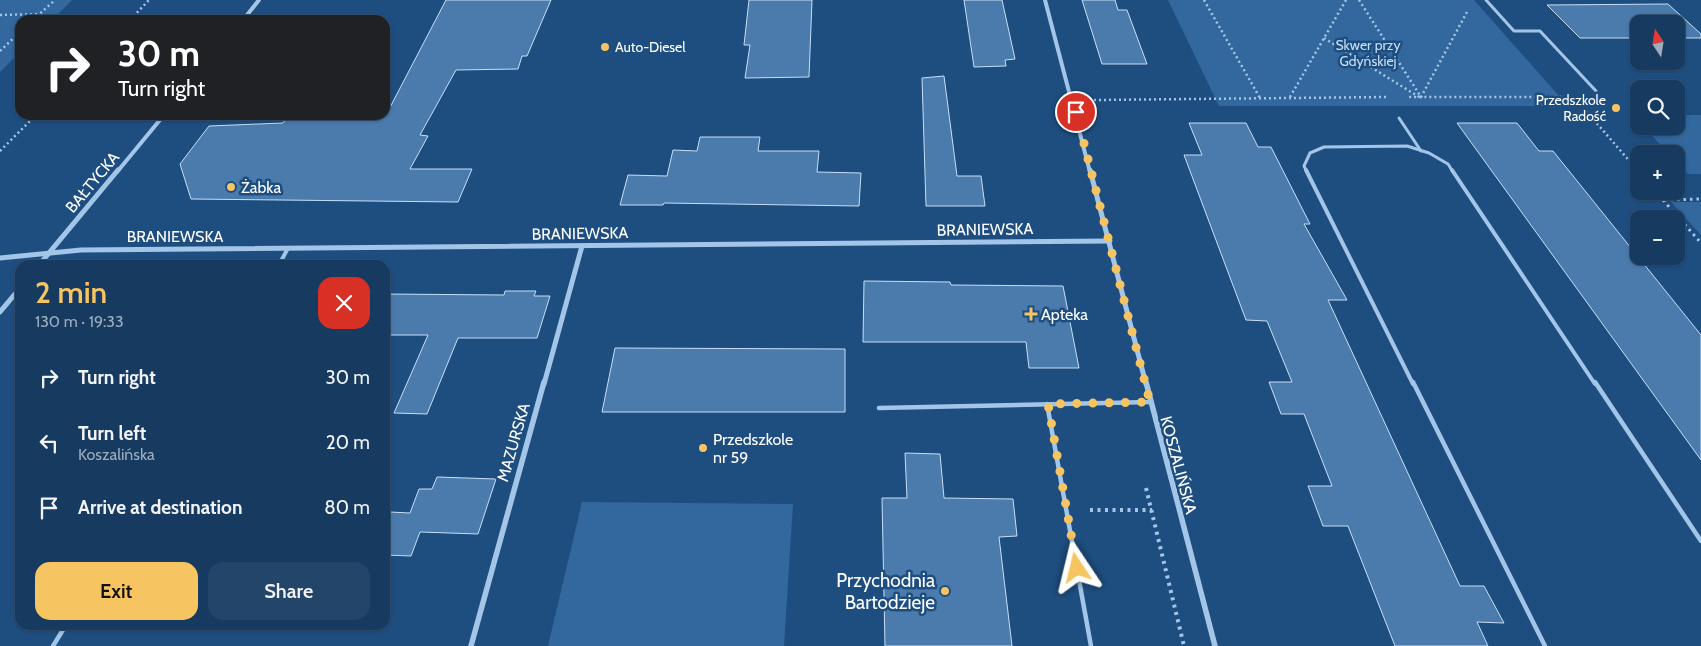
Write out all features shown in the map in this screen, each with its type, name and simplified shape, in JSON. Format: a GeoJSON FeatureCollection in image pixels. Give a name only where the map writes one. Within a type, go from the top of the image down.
{"type":"FeatureCollection","features":[{"type":"Feature","properties":{"kind":"street"},"geometry":{"type":"LineString","coordinates":[[247,15],[260,0]]}},
{"type":"Feature","properties":{"kind":"street","name":"KOSZALIŃSKA"},"geometry":{"type":"LineString","coordinates":[[1045,0],[1110,241],[1177,510],[1215,646]]}},
{"type":"Feature","properties":{"kind":"street","name":"BAŁTYCKA"},"geometry":{"type":"LineString","coordinates":[[43,260],[160,120]]}},
{"type":"Feature","properties":{"kind":"street","name":"BRANIEWSKA"},"geometry":{"type":"LineString","coordinates":[[0,258],[50,251],[1110,241]]}},
{"type":"Feature","properties":{"kind":"street","name":"MAZURSKA"},"geometry":{"type":"LineString","coordinates":[[471,646],[582,246]]}},
{"type":"Feature","properties":{"kind":"street"},"geometry":{"type":"LineString","coordinates":[[0,312],[15,294]]}},
{"type":"Feature","properties":{"kind":"lane"},"geometry":{"type":"LineString","coordinates":[[1486,0],[1514,31],[1540,31],[1596,91]]}},
{"type":"Feature","properties":{"kind":"lane"},"geometry":{"type":"LineString","coordinates":[[1399,118],[1421,150]]}},
{"type":"Feature","properties":{"kind":"lane"},"geometry":{"type":"LineString","coordinates":[[1546,646],[1304,166],[1310,154],[1324,147],[1407,146],[1421,150],[1448,164],[1701,541]]}},
{"type":"Feature","properties":{"kind":"lane"},"geometry":{"type":"LineString","coordinates":[[281,260],[288,248]]}},
{"type":"Feature","properties":{"kind":"lane"},"geometry":{"type":"LineString","coordinates":[[879,408],[1150,402]]}},
{"type":"Feature","properties":{"kind":"lane"},"geometry":{"type":"LineString","coordinates":[[1048,404],[1091,646]]}},
{"type":"Feature","properties":{"kind":"lane"},"geometry":{"type":"LineString","coordinates":[[53,646],[63,630]]}},
{"type":"Feature","properties":{"kind":"path"},"geometry":{"type":"LineString","coordinates":[[0,15],[40,14],[55,0]]}},
{"type":"Feature","properties":{"kind":"path"},"geometry":{"type":"LineString","coordinates":[[135,15],[150,0]]}},
{"type":"Feature","properties":{"kind":"path"},"geometry":{"type":"LineString","coordinates":[[1204,0],[1222,28],[1260,98]]}},
{"type":"Feature","properties":{"kind":"path"},"geometry":{"type":"LineString","coordinates":[[1290,98],[1346,0]]}},
{"type":"Feature","properties":{"kind":"path"},"geometry":{"type":"LineString","coordinates":[[1359,0],[1421,97]]}},
{"type":"Feature","properties":{"kind":"path"},"geometry":{"type":"LineString","coordinates":[[1421,97],[1468,8]]}},
{"type":"Feature","properties":{"kind":"path"},"geometry":{"type":"LineString","coordinates":[[0,51],[15,37]]}},
{"type":"Feature","properties":{"kind":"path"},"geometry":{"type":"LineString","coordinates":[[1324,38],[1421,97]]}},
{"type":"Feature","properties":{"kind":"path"},"geometry":{"type":"LineString","coordinates":[[1091,100],[1393,97]]}},
{"type":"Feature","properties":{"kind":"path"},"geometry":{"type":"LineString","coordinates":[[1402,97],[1573,97]]}},
{"type":"Feature","properties":{"kind":"path"},"geometry":{"type":"LineString","coordinates":[[0,151],[31,120]]}},
{"type":"Feature","properties":{"kind":"path"},"geometry":{"type":"LineString","coordinates":[[1685,199],[1701,199]]}},
{"type":"Feature","properties":{"kind":"path"},"geometry":{"type":"LineString","coordinates":[[1663,200],[1701,243]]}},
{"type":"Feature","properties":{"kind":"path"},"geometry":{"type":"LineString","coordinates":[[1145,484],[1184,646]]}},
{"type":"Feature","properties":{"kind":"path"},"geometry":{"type":"LineString","coordinates":[[1067,510],[1177,510]]}},
{"type":"Feature","properties":{"kind":"green space"},"geometry":{"type":"Polygon","coordinates":[[[0,0],[72,0],[57,15],[15,15],[15,57],[0,72],[0,0]]]}},
{"type":"Feature","properties":{"kind":"green space","name":"Skwer przy Gdyńskiej"},"geometry":{"type":"Polygon","coordinates":[[[1168,0],[1474,0],[1568,106],[1219,106],[1168,0]]]}},
{"type":"Feature","properties":{"kind":"green space"},"geometry":{"type":"Polygon","coordinates":[[[1685,115],[1701,115],[1701,174],[1688,174],[1685,171],[1685,145],[1661,145],[1651,135],[1685,135],[1685,115]]]}},
{"type":"Feature","properties":{"kind":"green space"},"geometry":{"type":"Polygon","coordinates":[[[1671,202],[1701,202],[1701,235],[1685,217],[1685,210],[1678,210],[1671,202]]]}},
{"type":"Feature","properties":{"kind":"green space"},"geometry":{"type":"Polygon","coordinates":[[[582,502],[793,504],[784,646],[548,646],[582,502]]]}},
{"type":"Feature","properties":{"kind":"building"},"geometry":{"type":"Polygon","coordinates":[[[446,0],[551,0],[527,56],[522,56],[518,69],[456,70],[420,135],[428,136],[410,169],[472,169],[458,202],[191,199],[180,164],[209,126],[283,123],[285,120],[390,120],[390,107],[446,0]]]}},
{"type":"Feature","properties":{"kind":"building"},"geometry":{"type":"Polygon","coordinates":[[[749,0],[812,0],[809,77],[745,78],[750,45],[744,45],[749,0]]]}},
{"type":"Feature","properties":{"kind":"building"},"geometry":{"type":"Polygon","coordinates":[[[964,0],[1002,0],[1015,59],[1005,60],[1006,66],[974,67],[964,0]]]}},
{"type":"Feature","properties":{"kind":"building"},"geometry":{"type":"Polygon","coordinates":[[[1082,0],[1115,0],[1118,10],[1127,10],[1147,64],[1102,64],[1082,0]]]}},
{"type":"Feature","properties":{"kind":"building"},"geometry":{"type":"Polygon","coordinates":[[[1668,4],[1680,15],[1630,15],[1630,38],[1580,38],[1547,5],[1668,4]]]}},
{"type":"Feature","properties":{"kind":"building"},"geometry":{"type":"Polygon","coordinates":[[[1685,19],[1701,34],[1701,38],[1685,38],[1685,19]]]}},
{"type":"Feature","properties":{"kind":"building"},"geometry":{"type":"Polygon","coordinates":[[[944,76],[957,176],[981,176],[985,206],[926,206],[922,78],[944,76]]]}},
{"type":"Feature","properties":{"kind":"building"},"geometry":{"type":"Polygon","coordinates":[[[1189,123],[1246,123],[1258,147],[1271,147],[1310,224],[1304,224],[1347,300],[1328,300],[1460,586],[1484,586],[1504,623],[1477,622],[1488,646],[1395,646],[1348,526],[1323,526],[1308,486],[1332,486],[1304,414],[1281,414],[1269,382],[1292,382],[1267,321],[1246,320],[1184,155],[1202,155],[1189,123]]]}},
{"type":"Feature","properties":{"kind":"building"},"geometry":{"type":"Polygon","coordinates":[[[1457,123],[1517,123],[1539,151],[1553,151],[1630,247],[1630,265],[1645,265],[1701,335],[1701,460],[1457,123]]]}},
{"type":"Feature","properties":{"kind":"building"},"geometry":{"type":"Polygon","coordinates":[[[700,137],[760,137],[758,151],[819,151],[817,172],[861,173],[859,206],[664,203],[663,205],[620,205],[628,175],[667,176],[673,150],[697,151],[700,137]]]}},
{"type":"Feature","properties":{"kind":"building"},"geometry":{"type":"Polygon","coordinates":[[[864,281],[950,282],[951,285],[1063,286],[1079,368],[1029,368],[1026,342],[863,342],[864,281]]]}},
{"type":"Feature","properties":{"kind":"building"},"geometry":{"type":"Polygon","coordinates":[[[505,291],[536,291],[534,296],[550,296],[537,338],[458,338],[427,414],[394,413],[428,335],[390,335],[390,294],[504,295],[505,291]]]}},
{"type":"Feature","properties":{"kind":"building"},"geometry":{"type":"Polygon","coordinates":[[[615,348],[845,349],[845,412],[602,412],[615,348]]]}},
{"type":"Feature","properties":{"kind":"building","name":"Przychodnia Bartodzieje"},"geometry":{"type":"Polygon","coordinates":[[[905,453],[940,454],[944,498],[1013,499],[1017,536],[999,537],[1012,646],[885,646],[882,498],[907,498],[905,453]]]}},
{"type":"Feature","properties":{"kind":"building"},"geometry":{"type":"Polygon","coordinates":[[[437,477],[496,479],[478,534],[420,532],[411,556],[390,555],[390,512],[410,513],[419,489],[432,489],[437,477]]]}},
{"type":"Feature","properties":{"kind":"place","name":"Auto-Diesel"},"geometry":{"type":"Point","coordinates":[605,47]}},
{"type":"Feature","properties":{"kind":"place","name":"Przedszkole Radość"},"geometry":{"type":"Point","coordinates":[1616,108]}},
{"type":"Feature","properties":{"kind":"place","name":"Żabka"},"geometry":{"type":"Point","coordinates":[231,187]}},
{"type":"Feature","properties":{"kind":"place","name":"Apteka"},"geometry":{"type":"Point","coordinates":[1031,314]}},
{"type":"Feature","properties":{"kind":"place","name":"Przedszkole nr 59"},"geometry":{"type":"Point","coordinates":[703,448]}},
{"type":"Feature","properties":{"kind":"place","name":"Przychodnia Bartodzieje"},"geometry":{"type":"Point","coordinates":[945,591]}},
{"type":"Feature","properties":{"kind":"route"},"geometry":{"type":"LineString","coordinates":[[1076,112],[1150,402],[1048,404],[1077,568]]}}]}
